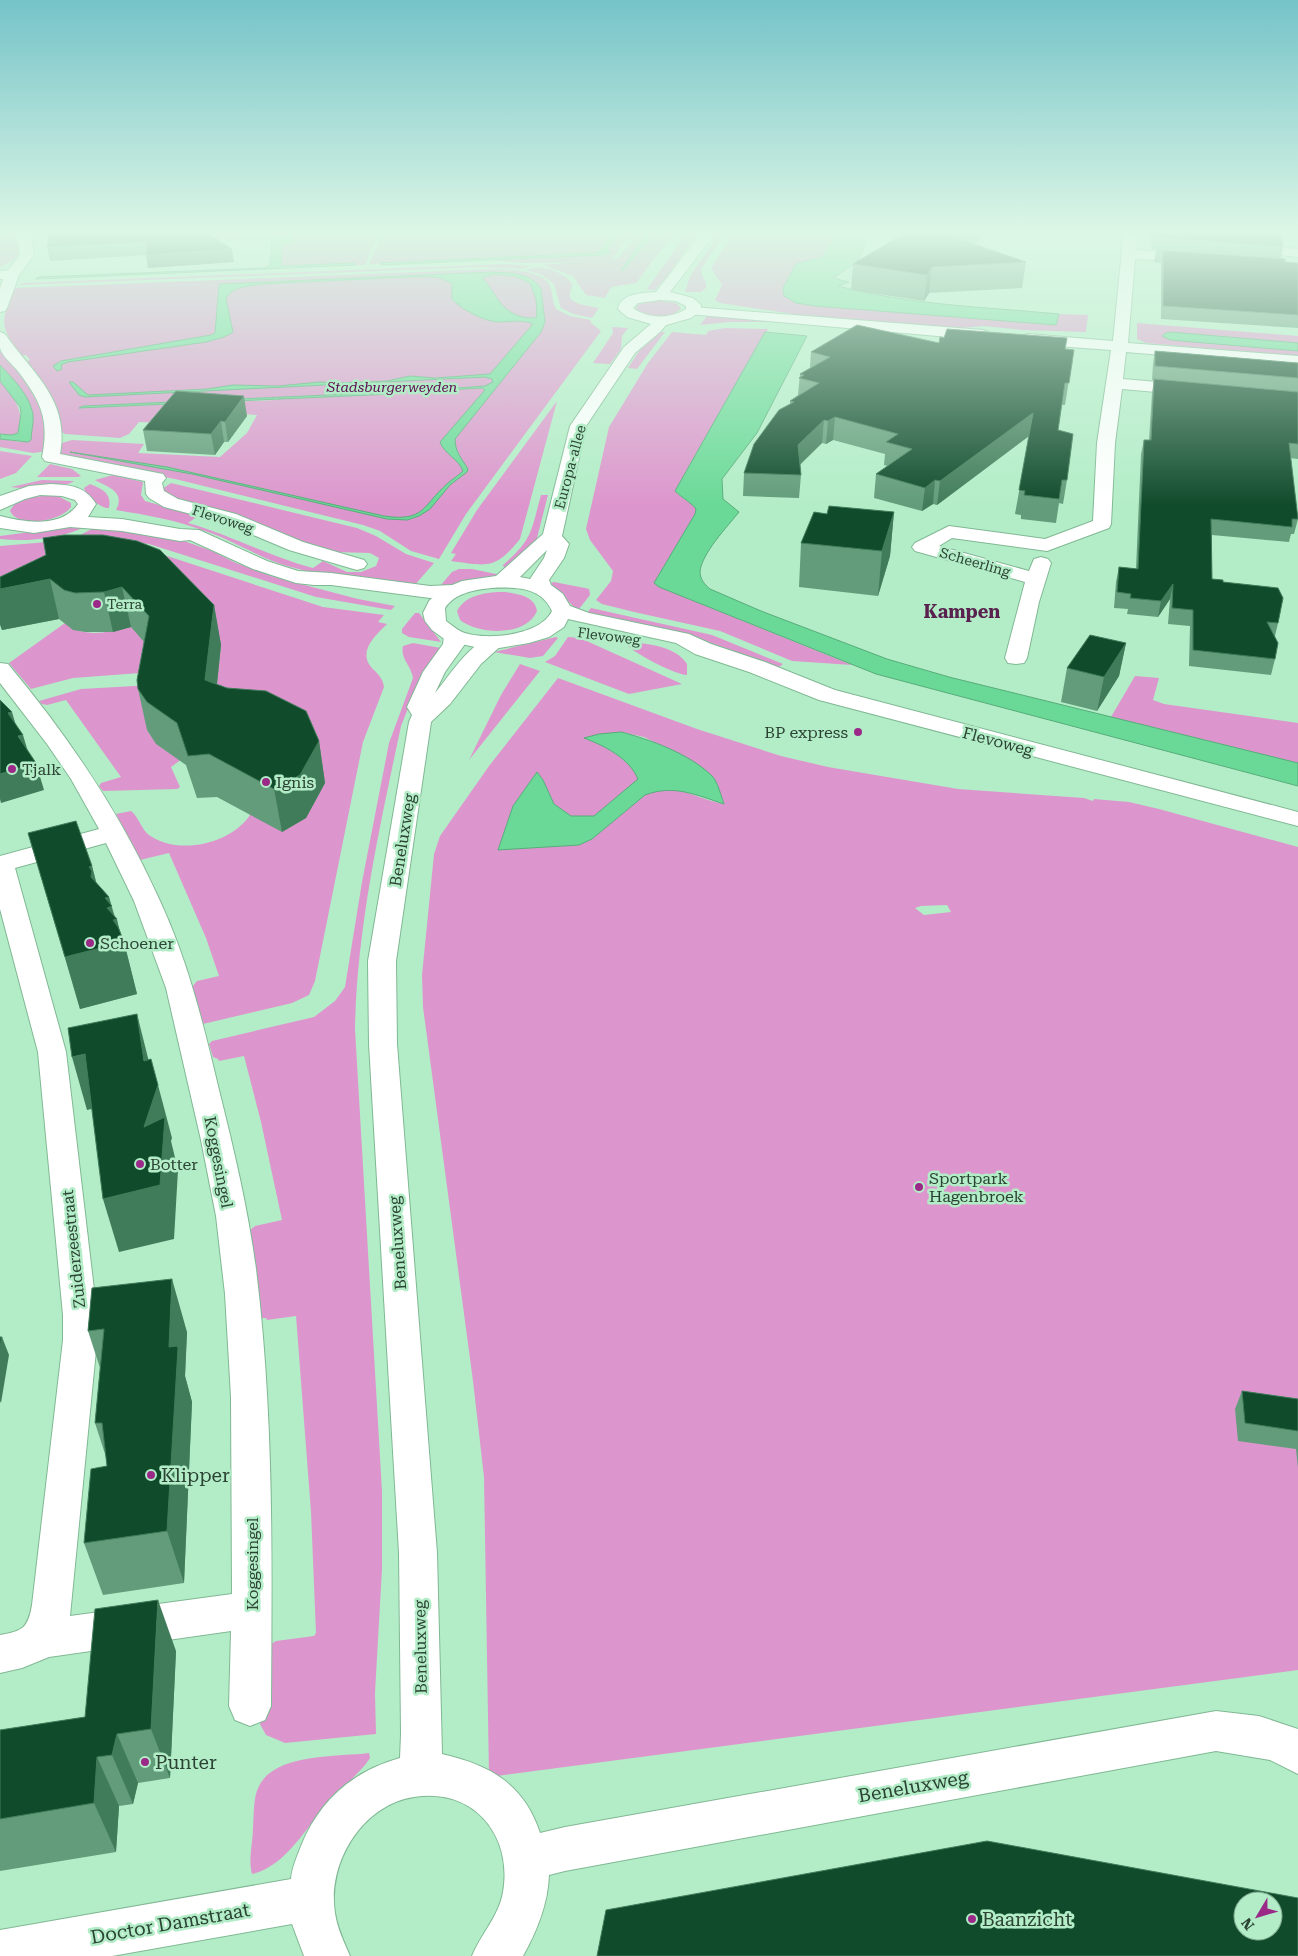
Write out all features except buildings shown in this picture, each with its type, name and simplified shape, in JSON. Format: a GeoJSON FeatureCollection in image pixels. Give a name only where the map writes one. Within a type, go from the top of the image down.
{"type":"FeatureCollection","features":[{"type":"Feature","properties":{"kind":"street","name":"Europa-allee"},"geometry":{"type":"LineString","coordinates":[[542,589],[539,580],[554,558],[559,544],[552,537],[578,426],[629,350],[639,322]]}},
{"type":"Feature","properties":{"kind":"street","name":"Europa-allee"},"geometry":{"type":"LineString","coordinates":[[629,350],[655,329],[660,322]]}},
{"type":"Feature","properties":{"kind":"street"},"geometry":{"type":"LineString","coordinates":[[825,322],[997,337]]}},
{"type":"Feature","properties":{"kind":"street","name":"Scheerling"},"geometry":{"type":"LineString","coordinates":[[1037,579],[922,547],[949,532],[1046,544],[1102,524],[1106,443],[1122,322]]}},
{"type":"Feature","properties":{"kind":"street","name":"Flevoweg"},"geometry":{"type":"LineString","coordinates":[[0,337],[44,397],[54,416],[56,442],[51,457],[157,478],[153,484],[155,494],[171,503],[229,518],[296,546],[357,564]]}},
{"type":"Feature","properties":{"kind":"street"},"geometry":{"type":"LineString","coordinates":[[1016,338],[1298,361]]}},
{"type":"Feature","properties":{"kind":"street"},"geometry":{"type":"LineString","coordinates":[[1115,383],[1211,392]]}},
{"type":"Feature","properties":{"kind":"street"},"geometry":{"type":"LineString","coordinates":[[67,490],[106,468]]}},
{"type":"Feature","properties":{"kind":"street"},"geometry":{"type":"LineString","coordinates":[[4,498],[35,490],[67,490],[82,496],[86,500],[85,509],[68,521],[41,527],[5,527]]}},
{"type":"Feature","properties":{"kind":"street","name":"Flevoweg"},"geometry":{"type":"LineString","coordinates":[[85,509],[161,522],[190,529],[192,534]]}},
{"type":"Feature","properties":{"kind":"street","name":"Flevoweg"},"geometry":{"type":"LineString","coordinates":[[68,521],[100,522],[180,535],[192,534],[275,570],[316,581],[330,579],[430,592],[453,591]]}},
{"type":"Feature","properties":{"kind":"street"},"geometry":{"type":"LineString","coordinates":[[500,582],[518,570],[542,543],[552,537]]}},
{"type":"Feature","properties":{"kind":"street"},"geometry":{"type":"LineString","coordinates":[[1016,658],[1029,602],[1046,544]]}},
{"type":"Feature","properties":{"kind":"street","name":"Flevoweg"},"geometry":{"type":"LineString","coordinates":[[316,581],[322,586],[371,598],[418,605],[434,612]]}},
{"type":"Feature","properties":{"kind":"street"},"geometry":{"type":"LineString","coordinates":[[522,583],[542,589],[556,598],[561,610],[557,621],[544,631],[519,640],[494,643],[472,641],[454,636],[443,630],[437,623],[434,612],[440,601],[453,591],[475,584],[522,583]]}},
{"type":"Feature","properties":{"kind":"street","name":"Flevoweg"},"geometry":{"type":"LineString","coordinates":[[561,610],[584,618],[682,638],[703,649],[757,667],[827,695],[1298,819]]}},
{"type":"Feature","properties":{"kind":"street","name":"Flevoweg"},"geometry":{"type":"LineString","coordinates":[[544,631],[593,633],[703,649]]}},
{"type":"Feature","properties":{"kind":"street","name":"Beneluxweg"},"geometry":{"type":"LineString","coordinates":[[420,1774],[422,1734],[418,1553],[383,1044],[382,961],[418,732],[423,714],[418,707],[434,672],[454,644],[454,636]]}},
{"type":"Feature","properties":{"kind":"street"},"geometry":{"type":"LineString","coordinates":[[423,714],[434,709],[477,655],[494,643]]}},
{"type":"Feature","properties":{"kind":"street","name":"Koggesingel"},"geometry":{"type":"LineString","coordinates":[[4,680],[25,697],[59,744],[114,833],[148,904],[180,988],[195,1040],[198,1062],[217,1143],[242,1293],[248,1402],[252,1610],[250,1706]]}},
{"type":"Feature","properties":{"kind":"street"},"geometry":{"type":"LineString","coordinates":[[0,864],[114,833]]}},
{"type":"Feature","properties":{"kind":"street","name":"Zuiderzeestraat"},"geometry":{"type":"LineString","coordinates":[[0,864],[52,1052],[80,1315],[80,1340],[52,1605],[49,1621],[40,1639]]}},
{"type":"Feature","properties":{"kind":"street"},"geometry":{"type":"LineString","coordinates":[[0,1654],[24,1648],[40,1639],[252,1610]]}},
{"type":"Feature","properties":{"kind":"street","name":"Beneluxweg"},"geometry":{"type":"LineString","coordinates":[[526,1859],[565,1849],[1216,1731],[1248,1733],[1292,1748],[1298,1753]]}},
{"type":"Feature","properties":{"kind":"street"},"geometry":{"type":"LineString","coordinates":[[327,1956],[315,1930],[311,1898],[316,1862],[332,1828],[356,1801],[388,1782],[420,1774],[457,1778],[490,1794],[514,1822],[526,1859],[526,1898],[511,1937],[495,1956]]}},
{"type":"Feature","properties":{"kind":"street","name":"Doctor Damstraat"},"geometry":{"type":"LineString","coordinates":[[0,1953],[311,1898]]}},
{"type":"Feature","properties":{"kind":"green space","name":"Stadsburgerweyden"},"geometry":{"type":"Polygon","coordinates":[[[4,322],[590,322],[601,331],[466,514],[439,559],[411,551],[380,531],[363,525],[175,479],[65,457],[61,454],[62,443],[72,440],[144,444],[138,453],[220,457],[247,433],[257,415],[227,414],[169,421],[139,422],[129,434],[120,438],[65,434],[62,432],[58,410],[25,362],[30,360],[26,355],[20,356],[4,322]],[[278,397],[83,406],[79,408],[277,400],[278,397]]]}},
{"type":"Feature","properties":{"kind":"green space"},"geometry":{"type":"Polygon","coordinates":[[[702,322],[726,322],[700,325],[702,322]]]}},
{"type":"Feature","properties":{"kind":"green space"},"geometry":{"type":"Polygon","coordinates":[[[876,322],[1022,322],[1056,325],[1057,322],[1087,322],[1086,332],[1022,330],[984,326],[950,329],[876,322]]]}},
{"type":"Feature","properties":{"kind":"green space"},"geometry":{"type":"Polygon","coordinates":[[[1137,323],[1298,336],[1298,343],[1170,332],[1166,333],[1165,338],[1298,351],[1298,356],[1146,343],[1137,339],[1137,323]]]}},
{"type":"Feature","properties":{"kind":"green space"},"geometry":{"type":"Polygon","coordinates":[[[612,327],[628,328],[622,336],[621,349],[610,364],[593,363],[613,333],[612,327]]]}},
{"type":"Feature","properties":{"kind":"green space"},"geometry":{"type":"Polygon","coordinates":[[[725,328],[768,329],[675,491],[697,509],[654,583],[659,587],[852,665],[792,661],[720,631],[602,604],[596,600],[611,581],[613,571],[590,540],[586,529],[609,427],[648,363],[672,332],[706,335],[708,331],[725,328]]]}},
{"type":"Feature","properties":{"kind":"green space"},"geometry":{"type":"Polygon","coordinates":[[[657,332],[665,332],[637,369],[628,368],[639,351],[653,339],[657,332]]]}},
{"type":"Feature","properties":{"kind":"green space"},"geometry":{"type":"Polygon","coordinates":[[[0,351],[31,386],[45,411],[47,451],[33,453],[0,447],[0,439],[22,442],[30,441],[32,419],[24,394],[0,365],[0,351]]]}},
{"type":"Feature","properties":{"kind":"green space"},"geometry":{"type":"Polygon","coordinates":[[[0,381],[14,399],[20,412],[21,418],[18,434],[0,434],[0,381]]]}},
{"type":"Feature","properties":{"kind":"green space"},"geometry":{"type":"Polygon","coordinates":[[[557,401],[520,539],[504,556],[490,564],[451,561],[456,554],[451,553],[477,510],[557,401]]]}},
{"type":"Feature","properties":{"kind":"green space"},"geometry":{"type":"Polygon","coordinates":[[[0,451],[32,456],[16,473],[0,479],[0,451]]]}},
{"type":"Feature","properties":{"kind":"green space"},"geometry":{"type":"Polygon","coordinates":[[[50,464],[72,469],[81,476],[37,477],[50,464]]]}},
{"type":"Feature","properties":{"kind":"green space"},"geometry":{"type":"Polygon","coordinates":[[[113,475],[143,482],[141,495],[145,501],[198,516],[188,523],[313,568],[323,561],[347,572],[361,572],[376,566],[379,558],[370,553],[334,552],[289,538],[253,521],[168,497],[162,489],[171,483],[357,528],[376,536],[406,554],[434,563],[414,586],[345,578],[295,568],[278,563],[194,527],[161,518],[116,510],[119,498],[117,494],[95,480],[113,475]]]}},
{"type":"Feature","properties":{"kind":"green space"},"geometry":{"type":"Polygon","coordinates":[[[42,480],[74,481],[62,486],[53,487],[11,487],[42,480]]]}},
{"type":"Feature","properties":{"kind":"green space"},"geometry":{"type":"Polygon","coordinates":[[[90,484],[105,492],[110,503],[109,508],[98,504],[87,494],[84,488],[90,484]]]}},
{"type":"Feature","properties":{"kind":"green space"},"geometry":{"type":"Polygon","coordinates":[[[541,495],[548,495],[536,542],[505,570],[503,565],[520,548],[530,534],[541,495]]]}},
{"type":"Feature","properties":{"kind":"green space"},"geometry":{"type":"Polygon","coordinates":[[[43,496],[58,496],[71,503],[71,507],[59,516],[40,521],[22,520],[15,517],[10,511],[19,501],[43,496]]]}},
{"type":"Feature","properties":{"kind":"green space"},"geometry":{"type":"Polygon","coordinates":[[[77,526],[85,527],[43,539],[0,539],[0,536],[77,526]]]}},
{"type":"Feature","properties":{"kind":"green space"},"geometry":{"type":"Polygon","coordinates":[[[96,527],[173,537],[274,577],[358,599],[395,606],[391,610],[316,597],[149,544],[78,536],[96,527]]]}},
{"type":"Feature","properties":{"kind":"green space"},"geometry":{"type":"Polygon","coordinates":[[[59,541],[152,551],[323,607],[384,615],[378,622],[387,624],[372,640],[367,651],[367,657],[369,664],[382,679],[384,687],[363,742],[315,981],[309,995],[292,1003],[203,1024],[192,987],[197,981],[219,976],[206,938],[169,853],[140,860],[116,814],[131,811],[149,835],[174,845],[189,846],[217,840],[241,825],[250,815],[214,710],[221,645],[177,598],[0,606],[0,546],[59,541]]]}},
{"type":"Feature","properties":{"kind":"green space"},"geometry":{"type":"Polygon","coordinates":[[[459,569],[472,569],[501,575],[450,586],[440,586],[452,572],[459,569]]]}},
{"type":"Feature","properties":{"kind":"green space"},"geometry":{"type":"Polygon","coordinates":[[[551,583],[589,589],[590,595],[579,609],[576,609],[552,585],[551,583]]]}},
{"type":"Feature","properties":{"kind":"green space"},"geometry":{"type":"Polygon","coordinates":[[[505,592],[525,597],[536,606],[537,611],[523,625],[502,631],[490,631],[478,629],[460,620],[457,611],[466,601],[478,595],[505,592]]]}},
{"type":"Feature","properties":{"kind":"green space"},"geometry":{"type":"Polygon","coordinates":[[[591,608],[712,635],[783,664],[779,667],[697,638],[586,614],[591,608]]]}},
{"type":"Feature","properties":{"kind":"green space"},"geometry":{"type":"Polygon","coordinates":[[[415,613],[419,613],[441,642],[409,637],[402,633],[402,629],[415,613]]]}},
{"type":"Feature","properties":{"kind":"green space"},"geometry":{"type":"Polygon","coordinates":[[[120,614],[157,656],[154,672],[73,678],[31,689],[9,663],[65,623],[79,631],[95,633],[128,627],[120,614]]]}},
{"type":"Feature","properties":{"kind":"green space"},"geometry":{"type":"Polygon","coordinates":[[[568,637],[580,638],[682,684],[629,694],[545,662],[555,656],[568,637]]]}},
{"type":"Feature","properties":{"kind":"green space"},"geometry":{"type":"Polygon","coordinates":[[[558,638],[543,656],[530,658],[494,652],[558,638]]]}},
{"type":"Feature","properties":{"kind":"green space"},"geometry":{"type":"Polygon","coordinates":[[[624,642],[659,646],[675,653],[687,664],[687,675],[654,662],[624,642]]]}},
{"type":"Feature","properties":{"kind":"green space"},"geometry":{"type":"Polygon","coordinates":[[[413,643],[441,648],[407,711],[401,726],[365,914],[360,952],[355,1029],[382,1491],[382,1569],[375,1693],[376,1734],[285,1743],[266,1735],[260,1724],[260,1706],[271,1644],[276,1641],[314,1636],[316,1633],[311,1512],[296,1316],[267,1320],[266,1318],[261,1318],[249,1231],[255,1226],[282,1220],[261,1122],[244,1056],[219,1061],[213,1057],[209,1044],[212,1041],[314,1017],[335,1001],[345,987],[362,882],[389,743],[413,678],[402,651],[403,646],[413,643]]]}},
{"type":"Feature","properties":{"kind":"green space"},"geometry":{"type":"Polygon","coordinates":[[[520,664],[540,671],[469,760],[501,695],[520,664]]]}},
{"type":"Feature","properties":{"kind":"green space"},"geometry":{"type":"Polygon","coordinates":[[[1135,676],[1159,678],[1153,700],[1164,704],[1298,723],[1298,763],[1111,717],[1135,676]]]}},
{"type":"Feature","properties":{"kind":"green space","name":"Sportpark Hagenbroek"},"geometry":{"type":"Polygon","coordinates":[[[558,678],[697,729],[781,756],[828,767],[958,789],[1084,798],[1093,801],[1094,799],[1129,802],[1298,847],[1298,1670],[489,1777],[484,1477],[423,1007],[422,975],[434,854],[440,836],[489,766],[558,678]],[[621,732],[599,734],[585,738],[623,759],[639,779],[594,816],[571,816],[554,804],[543,780],[537,772],[513,806],[498,850],[579,845],[592,839],[645,795],[657,791],[685,792],[724,804],[713,777],[688,759],[644,737],[621,732]],[[947,905],[915,908],[924,915],[951,912],[947,905]]]}},
{"type":"Feature","properties":{"kind":"green space"},"geometry":{"type":"Polygon","coordinates":[[[152,685],[147,730],[162,748],[182,759],[171,767],[180,787],[177,789],[103,791],[99,786],[101,783],[121,777],[66,700],[47,705],[39,701],[81,689],[152,685]]]}},
{"type":"Feature","properties":{"kind":"green space"},"geometry":{"type":"Polygon","coordinates":[[[369,1753],[370,1758],[365,1765],[321,1812],[288,1852],[271,1866],[252,1874],[251,1857],[255,1801],[257,1790],[267,1775],[279,1767],[293,1762],[325,1756],[369,1753]]]}},
{"type":"Feature","properties":{"kind":"shaded area"},"geometry":{"type":"Polygon","coordinates":[[[216,322],[231,322],[233,332],[224,337],[206,342],[68,362],[61,365],[62,369],[57,371],[53,366],[61,361],[215,333],[216,322]]]}},
{"type":"Feature","properties":{"kind":"shaded area"},"geometry":{"type":"Polygon","coordinates":[[[530,322],[545,322],[541,332],[455,439],[461,459],[468,469],[467,472],[450,485],[430,509],[419,516],[407,520],[387,519],[192,474],[70,452],[167,467],[384,516],[408,517],[422,510],[447,484],[463,471],[440,442],[485,390],[482,388],[411,391],[485,386],[493,382],[492,379],[485,377],[85,397],[79,395],[69,382],[73,382],[88,395],[207,389],[233,385],[278,386],[319,382],[387,381],[410,376],[435,378],[490,374],[533,324],[530,322]]]}},
{"type":"Feature","properties":{"kind":"shaded area"},"geometry":{"type":"Polygon","coordinates":[[[1022,322],[1057,322],[1056,325],[1022,322]]]}},
{"type":"Feature","properties":{"kind":"shaded area"},"geometry":{"type":"Polygon","coordinates":[[[765,332],[807,336],[757,433],[722,479],[723,499],[739,512],[705,557],[700,572],[705,584],[710,589],[761,611],[887,659],[949,677],[1298,763],[1298,786],[876,674],[659,587],[654,583],[695,514],[696,509],[675,491],[765,332]]]}},
{"type":"Feature","properties":{"kind":"shaded area"},"geometry":{"type":"Polygon","coordinates":[[[1170,332],[1298,343],[1298,351],[1170,340],[1162,336],[1170,332]]]}},
{"type":"Feature","properties":{"kind":"shaded area"},"geometry":{"type":"Polygon","coordinates":[[[0,365],[20,388],[31,408],[33,421],[31,440],[28,442],[0,439],[0,434],[12,435],[18,433],[21,413],[20,407],[0,381],[0,365]]]}},
{"type":"Feature","properties":{"kind":"shaded area"},"geometry":{"type":"Polygon","coordinates":[[[394,392],[392,394],[79,408],[83,406],[394,392]]]}},
{"type":"Feature","properties":{"kind":"shaded area"},"geometry":{"type":"Polygon","coordinates":[[[621,732],[669,748],[703,768],[716,782],[724,804],[685,792],[656,792],[645,795],[592,839],[579,845],[498,850],[513,806],[537,772],[543,780],[554,804],[571,816],[594,816],[638,779],[629,765],[616,754],[584,738],[599,734],[621,732]]]}},
{"type":"Feature","properties":{"kind":"place","name":"Terra"},"geometry":{"type":"Point","coordinates":[97,604]}},
{"type":"Feature","properties":{"kind":"place","name":"BP express"},"geometry":{"type":"Point","coordinates":[858,732]}},
{"type":"Feature","properties":{"kind":"place","name":"Tjalk"},"geometry":{"type":"Point","coordinates":[12,769]}},
{"type":"Feature","properties":{"kind":"place","name":"Ignis"},"geometry":{"type":"Point","coordinates":[266,782]}},
{"type":"Feature","properties":{"kind":"place","name":"Schoener"},"geometry":{"type":"Point","coordinates":[90,943]}},
{"type":"Feature","properties":{"kind":"place","name":"Botter"},"geometry":{"type":"Point","coordinates":[140,1164]}},
{"type":"Feature","properties":{"kind":"place","name":"Sportpark Hagenbroek"},"geometry":{"type":"Point","coordinates":[919,1187]}},
{"type":"Feature","properties":{"kind":"place","name":"Klipper"},"geometry":{"type":"Point","coordinates":[151,1475]}},
{"type":"Feature","properties":{"kind":"place","name":"Punter"},"geometry":{"type":"Point","coordinates":[145,1762]}},
{"type":"Feature","properties":{"kind":"place","name":"Baanzicht"},"geometry":{"type":"Point","coordinates":[972,1919]}},
{"type":"Feature","properties":{"kind":"district","name":"Kampen"},"geometry":{"type":"Point","coordinates":[962,612]}}]}
